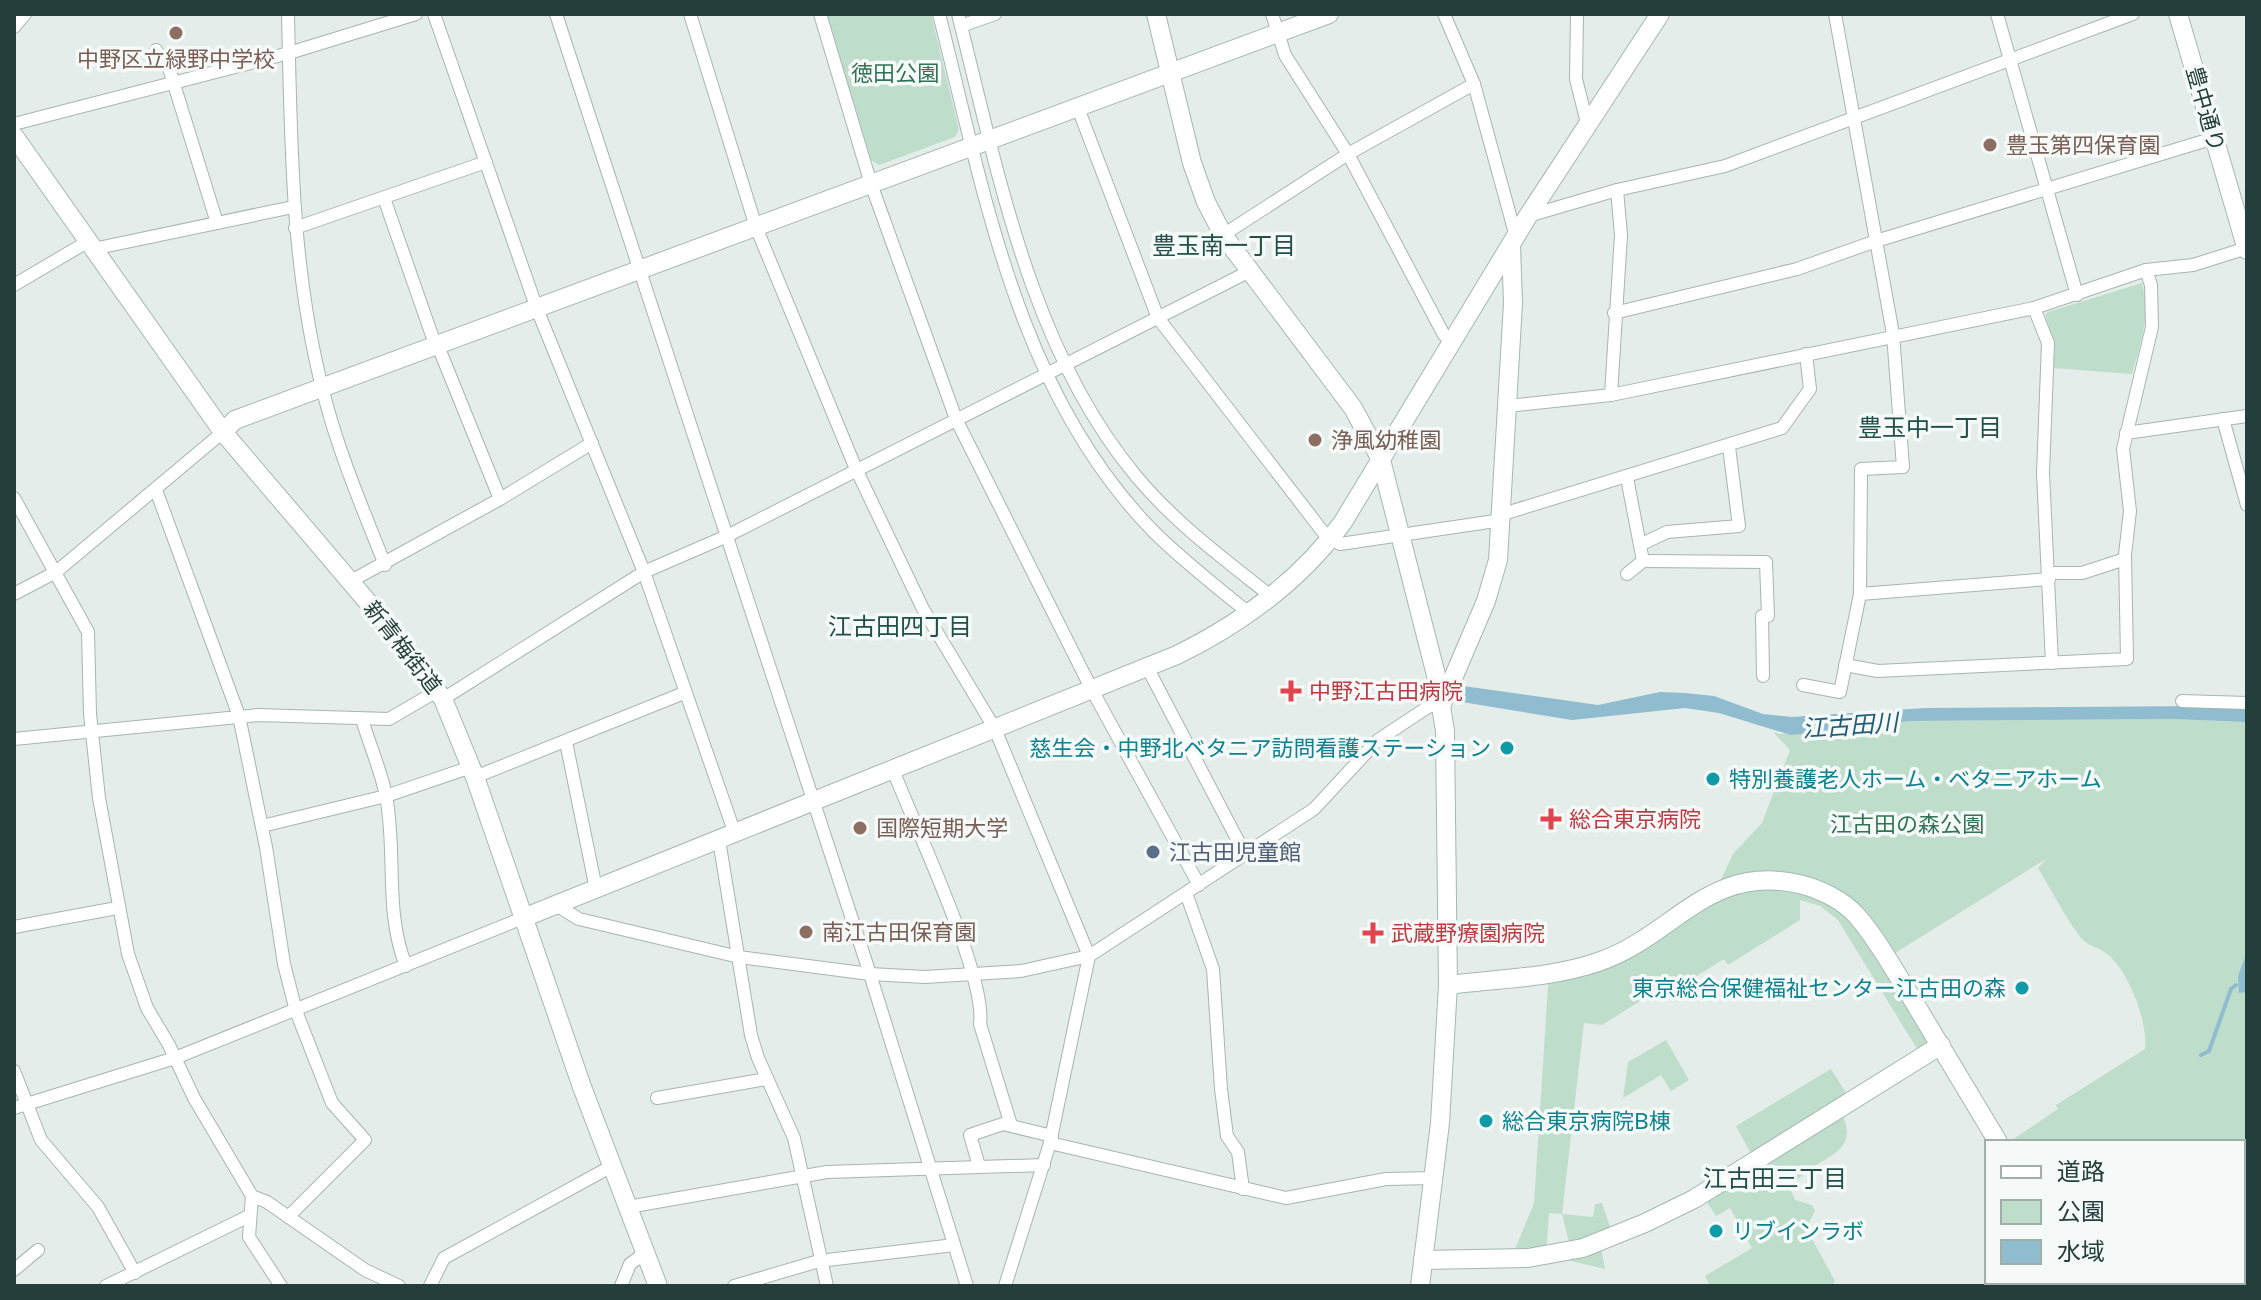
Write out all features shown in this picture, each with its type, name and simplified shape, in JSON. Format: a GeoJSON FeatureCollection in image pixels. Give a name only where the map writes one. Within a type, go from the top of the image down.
{"type":"FeatureCollection","features":[{"type":"Feature","properties":{"kind":"street"},"geometry":{"type":"LineString","coordinates":[[14,27],[25,14]]}},
{"type":"Feature","properties":{"kind":"street"},"geometry":{"type":"LineString","coordinates":[[288,14],[293,207],[322,389],[341,454],[385,565]]}},
{"type":"Feature","properties":{"kind":"street"},"geometry":{"type":"LineString","coordinates":[[14,124],[289,53],[416,14]]}},
{"type":"Feature","properties":{"kind":"street"},"geometry":{"type":"LineString","coordinates":[[434,14],[537,309],[644,572],[684,693],[727,837],[739,957],[751,1035],[766,1079],[794,1138],[827,1286]]}},
{"type":"Feature","properties":{"kind":"street"},"geometry":{"type":"LineString","coordinates":[[556,14],[642,269],[870,974],[967,1286]]}},
{"type":"Feature","properties":{"kind":"street"},"geometry":{"type":"LineString","coordinates":[[690,14],[756,227],[856,469],[923,609],[995,729],[1089,956],[1090,965],[1051,1139],[1005,1286]]}},
{"type":"Feature","properties":{"kind":"street"},"geometry":{"type":"LineString","coordinates":[[820,14],[871,184],[956,419],[1092,690],[1199,885]]}},
{"type":"Feature","properties":{"kind":"street"},"geometry":{"type":"LineString","coordinates":[[939,14],[1011,289],[1045,375],[1063,409],[1103,469],[1152,530],[1250,614]]}},
{"type":"Feature","properties":{"kind":"street"},"geometry":{"type":"LineString","coordinates":[[995,14],[960,20],[1031,280],[1064,366],[1098,425],[1137,478],[1177,521],[1272,597]]}},
{"type":"Feature","properties":{"kind":"street"},"geometry":{"type":"LineString","coordinates":[[1156,14],[1192,163],[1206,202],[1223,235],[1353,408],[1381,460],[1443,702],[1448,985],[1434,1178],[1420,1286]]}},
{"type":"Feature","properties":{"kind":"street"},"geometry":{"type":"LineString","coordinates":[[1272,14],[1285,55],[1348,154],[1444,335],[1452,341]]}},
{"type":"Feature","properties":{"kind":"street"},"geometry":{"type":"LineString","coordinates":[[14,594],[56,572],[235,420],[1329,14]]}},
{"type":"Feature","properties":{"kind":"street"},"geometry":{"type":"LineString","coordinates":[[556,905],[579,919],[739,957],[870,974],[925,977],[1021,971],[1089,956],[1314,809],[1378,740],[1428,707],[1443,702],[1492,584],[1502,517],[1513,303],[1513,241],[1474,84],[1444,14]]}},
{"type":"Feature","properties":{"kind":"street"},"geometry":{"type":"LineString","coordinates":[[1577,14],[1576,79],[1587,123]]}},
{"type":"Feature","properties":{"kind":"street"},"geometry":{"type":"LineString","coordinates":[[20,1106],[175,1058],[296,1011],[1092,690],[1205,642],[1250,614],[1272,597],[1330,539],[1528,216],[1660,14]]}},
{"type":"Feature","properties":{"kind":"street"},"geometry":{"type":"LineString","coordinates":[[1803,685],[1840,692],[1860,594],[1861,469],[1903,467],[1893,334],[1835,14]]}},
{"type":"Feature","properties":{"kind":"street"},"geometry":{"type":"LineString","coordinates":[[1997,14],[2077,295]]}},
{"type":"Feature","properties":{"kind":"street"},"geometry":{"type":"LineString","coordinates":[[1528,216],[1617,190],[1725,166],[2133,14]]}},
{"type":"Feature","properties":{"kind":"street","name":"豊中通り"},"geometry":{"type":"LineString","coordinates":[[2178,14],[2247,249]]}},
{"type":"Feature","properties":{"kind":"street"},"geometry":{"type":"LineString","coordinates":[[156,50],[169,68],[217,223]]}},
{"type":"Feature","properties":{"kind":"street"},"geometry":{"type":"LineString","coordinates":[[1223,235],[1348,154],[1474,84]]}},
{"type":"Feature","properties":{"kind":"street"},"geometry":{"type":"LineString","coordinates":[[1078,108],[1158,318],[1330,539],[1340,544],[1502,517],[1782,428],[1810,389],[1806,354]]}},
{"type":"Feature","properties":{"kind":"street","name":"新青梅街道"},"geometry":{"type":"LineString","coordinates":[[14,136],[223,432],[351,581],[440,695],[473,772],[612,1166],[658,1286]]}},
{"type":"Feature","properties":{"kind":"street"},"geometry":{"type":"LineString","coordinates":[[1614,313],[1797,269],[1876,241],[2214,138]]}},
{"type":"Feature","properties":{"kind":"street"},"geometry":{"type":"LineString","coordinates":[[295,228],[486,162]]}},
{"type":"Feature","properties":{"kind":"street"},"geometry":{"type":"LineString","coordinates":[[1611,395],[1621,235],[1617,190]]}},
{"type":"Feature","properties":{"kind":"street"},"geometry":{"type":"LineString","coordinates":[[384,198],[437,346],[500,499]]}},
{"type":"Feature","properties":{"kind":"street"},"geometry":{"type":"LineString","coordinates":[[14,285],[90,245],[293,207]]}},
{"type":"Feature","properties":{"kind":"street"},"geometry":{"type":"LineString","coordinates":[[1508,406],[1611,395],[1893,334],[2034,308],[2146,270],[2193,265],[2247,249]]}},
{"type":"Feature","properties":{"kind":"street"},"geometry":{"type":"LineString","coordinates":[[1845,665],[1878,671],[2127,659],[2125,559],[2130,511],[2123,449],[2152,327],[2151,285],[2146,270]]}},
{"type":"Feature","properties":{"kind":"street"},"geometry":{"type":"LineString","coordinates":[[14,739],[239,716],[389,719],[440,695],[644,572],[727,536],[1250,271]]}},
{"type":"Feature","properties":{"kind":"street"},"geometry":{"type":"LineString","coordinates":[[2034,308],[2048,343],[2043,473],[2052,663]]}},
{"type":"Feature","properties":{"kind":"street"},"geometry":{"type":"LineString","coordinates":[[2126,433],[2247,416]]}},
{"type":"Feature","properties":{"kind":"street"},"geometry":{"type":"LineString","coordinates":[[2223,419],[2247,505]]}},
{"type":"Feature","properties":{"kind":"street"},"geometry":{"type":"LineString","coordinates":[[351,581],[385,565],[592,443]]}},
{"type":"Feature","properties":{"kind":"street"},"geometry":{"type":"LineString","coordinates":[[1640,545],[1667,532],[1739,526],[1729,447]]}},
{"type":"Feature","properties":{"kind":"street"},"geometry":{"type":"LineString","coordinates":[[1627,478],[1643,561]]}},
{"type":"Feature","properties":{"kind":"street"},"geometry":{"type":"LineString","coordinates":[[156,490],[239,716],[262,826],[284,964],[296,1011],[332,1103],[365,1140],[288,1217]]}},
{"type":"Feature","properties":{"kind":"street"},"geometry":{"type":"LineString","coordinates":[[14,498],[88,632],[93,731],[105,844],[128,954],[147,1008],[194,1098],[252,1196],[365,1270],[399,1286]]}},
{"type":"Feature","properties":{"kind":"street"},"geometry":{"type":"LineString","coordinates":[[1860,594],[2082,573],[2125,559]]}},
{"type":"Feature","properties":{"kind":"street"},"geometry":{"type":"LineString","coordinates":[[1627,574],[1643,561],[1766,562],[1768,616],[1762,616],[1763,676]]}},
{"type":"Feature","properties":{"kind":"street"},"geometry":{"type":"LineString","coordinates":[[1147,667],[1246,856]]}},
{"type":"Feature","properties":{"kind":"street"},"geometry":{"type":"LineString","coordinates":[[262,826],[473,772],[566,742],[684,693]]}},
{"type":"Feature","properties":{"kind":"street"},"geometry":{"type":"LineString","coordinates":[[2182,701],[2247,703]]}},
{"type":"Feature","properties":{"kind":"street"},"geometry":{"type":"LineString","coordinates":[[362,719],[386,796],[393,916],[397,942],[406,966]]}},
{"type":"Feature","properties":{"kind":"street"},"geometry":{"type":"LineString","coordinates":[[566,742],[596,889]]}},
{"type":"Feature","properties":{"kind":"street"},"geometry":{"type":"LineString","coordinates":[[893,770],[974,973],[982,1011],[980,1024],[1011,1125]]}},
{"type":"Feature","properties":{"kind":"street"},"geometry":{"type":"LineString","coordinates":[[1448,985],[1597,963],[1716,890],[1752,881],[1784,881],[1827,894],[1856,916],[1941,1045],[1997,1140]]}},
{"type":"Feature","properties":{"kind":"street"},"geometry":{"type":"LineString","coordinates":[[1186,893],[1213,969],[1227,1136],[1238,1152],[1243,1189]]}},
{"type":"Feature","properties":{"kind":"street"},"geometry":{"type":"LineString","coordinates":[[14,927],[117,908]]}},
{"type":"Feature","properties":{"kind":"street"},"geometry":{"type":"LineString","coordinates":[[1423,1260],[1528,1258],[1583,1248],[1645,1223],[1694,1199],[1941,1045]]}},
{"type":"Feature","properties":{"kind":"street"},"geometry":{"type":"LineString","coordinates":[[14,1071],[20,1106],[41,1140],[98,1207],[135,1273]]}},
{"type":"Feature","properties":{"kind":"street"},"geometry":{"type":"LineString","coordinates":[[657,1098],[766,1079]]}},
{"type":"Feature","properties":{"kind":"street"},"geometry":{"type":"LineString","coordinates":[[979,1166],[970,1135],[1003,1124],[1286,1198],[1386,1179],[1434,1178]]}},
{"type":"Feature","properties":{"kind":"street"},"geometry":{"type":"LineString","coordinates":[[628,1207],[800,1175],[928,1167],[1044,1165]]}},
{"type":"Feature","properties":{"kind":"street"},"geometry":{"type":"LineString","coordinates":[[430,1286],[444,1258],[612,1166]]}},
{"type":"Feature","properties":{"kind":"street"},"geometry":{"type":"LineString","coordinates":[[252,1196],[249,1237],[281,1286]]}},
{"type":"Feature","properties":{"kind":"street"},"geometry":{"type":"LineString","coordinates":[[106,1286],[249,1216]]}},
{"type":"Feature","properties":{"kind":"street"},"geometry":{"type":"LineString","coordinates":[[734,1286],[819,1261],[954,1245]]}},
{"type":"Feature","properties":{"kind":"street"},"geometry":{"type":"LineString","coordinates":[[14,1270],[38,1250]]}},
{"type":"Feature","properties":{"kind":"street"},"geometry":{"type":"LineString","coordinates":[[621,1286],[630,1264],[645,1253]]}},
{"type":"Feature","properties":{"kind":"green space","name":"徳田公園"},"geometry":{"type":"Polygon","coordinates":[[[827,14],[931,14],[959,130],[955,137],[879,165],[871,160],[827,14]]]}},
{"type":"Feature","properties":{"kind":"green space"},"geometry":{"type":"Polygon","coordinates":[[[2142,283],[2145,318],[2132,374],[2053,368],[2055,344],[2045,315],[2048,312],[2142,283]]]}},
{"type":"Feature","properties":{"kind":"green space","name":"江古田の森公園"},"geometry":{"type":"Polygon","coordinates":[[[2172,719],[2247,722],[2247,1286],[2055,1286],[2245,1284],[2245,1140],[2012,1140],[2058,1109],[2056,1105],[2145,1049],[2140,1012],[2123,972],[2104,952],[2084,941],[2075,930],[2038,868],[2046,859],[1887,958],[1941,1045],[1922,1057],[1838,920],[1820,906],[1800,900],[1800,920],[1728,965],[1724,959],[1661,998],[1656,991],[1602,1025],[1584,1023],[1562,1214],[1593,1217],[1595,1204],[1602,1203],[1613,1236],[1600,1242],[1605,1269],[1546,1255],[1511,1259],[1534,1203],[1549,971],[1597,963],[1716,890],[1733,854],[1762,823],[1790,750],[1773,732],[1780,734],[1910,721],[2172,719]],[[1549,1213],[1546,1254],[1571,1250],[1562,1214],[1549,1213]]]}},
{"type":"Feature","properties":{"kind":"green space"},"geometry":{"type":"Polygon","coordinates":[[[1666,1040],[1689,1080],[1671,1091],[1661,1075],[1623,1098],[1628,1062],[1666,1040]]]}},
{"type":"Feature","properties":{"kind":"green space"},"geometry":{"type":"Polygon","coordinates":[[[1831,1069],[1851,1101],[1839,1109],[1846,1126],[1846,1138],[1841,1148],[1809,1170],[1791,1191],[1795,1200],[1812,1205],[1815,1211],[1806,1228],[1835,1281],[1832,1286],[1710,1286],[1705,1276],[1752,1248],[1730,1208],[1716,1216],[1702,1194],[1755,1161],[1736,1126],[1831,1069]]]}},
{"type":"Feature","properties":{"kind":"water","name":"江古田川"},"geometry":{"type":"Polygon","coordinates":[[[1463,686],[1598,705],[1660,692],[1685,693],[1714,696],[1763,714],[1792,717],[1925,708],[2205,706],[2247,708],[2247,722],[2172,719],[1910,721],[1791,735],[1719,713],[1685,708],[1572,720],[1456,701],[1463,686]]]}},
{"type":"Feature","properties":{"kind":"water"},"geometry":{"type":"Polygon","coordinates":[[[2247,952],[2247,992],[2239,993],[2238,976],[2247,952]]]}},
{"type":"Feature","properties":{"kind":"waterway"},"geometry":{"type":"LineString","coordinates":[[2201,1055],[2209,1051],[2231,989],[2236,985]]}},
{"type":"Feature","properties":{"kind":"place","name":"中野区立緑野中学校"},"geometry":{"type":"Point","coordinates":[176,33]}},
{"type":"Feature","properties":{"kind":"place","name":"豊玉第四保育園"},"geometry":{"type":"Point","coordinates":[1990,145]}},
{"type":"Feature","properties":{"kind":"place","name":"浄風幼稚園"},"geometry":{"type":"Point","coordinates":[1315,440]}},
{"type":"Feature","properties":{"kind":"place","name":"中野江古田病院"},"geometry":{"type":"Point","coordinates":[1291,691]}},
{"type":"Feature","properties":{"kind":"place","name":"慈生会・中野北ベタニア訪問看護ステーション"},"geometry":{"type":"Point","coordinates":[1507,748]}},
{"type":"Feature","properties":{"kind":"place","name":"特別養護老人ホーム・ベタニアホーム"},"geometry":{"type":"Point","coordinates":[1713,779]}},
{"type":"Feature","properties":{"kind":"place","name":"総合東京病院"},"geometry":{"type":"Point","coordinates":[1551,819]}},
{"type":"Feature","properties":{"kind":"place","name":"国際短期大学"},"geometry":{"type":"Point","coordinates":[860,828]}},
{"type":"Feature","properties":{"kind":"place","name":"江古田児童館"},"geometry":{"type":"Point","coordinates":[1153,852]}},
{"type":"Feature","properties":{"kind":"place","name":"南江古田保育園"},"geometry":{"type":"Point","coordinates":[806,932]}},
{"type":"Feature","properties":{"kind":"place","name":"武蔵野療園病院"},"geometry":{"type":"Point","coordinates":[1373,933]}},
{"type":"Feature","properties":{"kind":"place","name":"東京総合保健福祉センター江古田の森"},"geometry":{"type":"Point","coordinates":[2022,988]}},
{"type":"Feature","properties":{"kind":"place","name":"総合東京病院B棟"},"geometry":{"type":"Point","coordinates":[1486,1121]}},
{"type":"Feature","properties":{"kind":"place","name":"リブインラボ"},"geometry":{"type":"Point","coordinates":[1716,1231]}},
{"type":"Feature","properties":{"kind":"district","name":"豊玉南一丁目"},"geometry":{"type":"Point","coordinates":[1224,246]}},
{"type":"Feature","properties":{"kind":"district","name":"豊玉中一丁目"},"geometry":{"type":"Point","coordinates":[1930,428]}},
{"type":"Feature","properties":{"kind":"district","name":"江古田四丁目"},"geometry":{"type":"Point","coordinates":[900,627]}},
{"type":"Feature","properties":{"kind":"district","name":"江古田三丁目"},"geometry":{"type":"Point","coordinates":[1775,1179]}}]}
